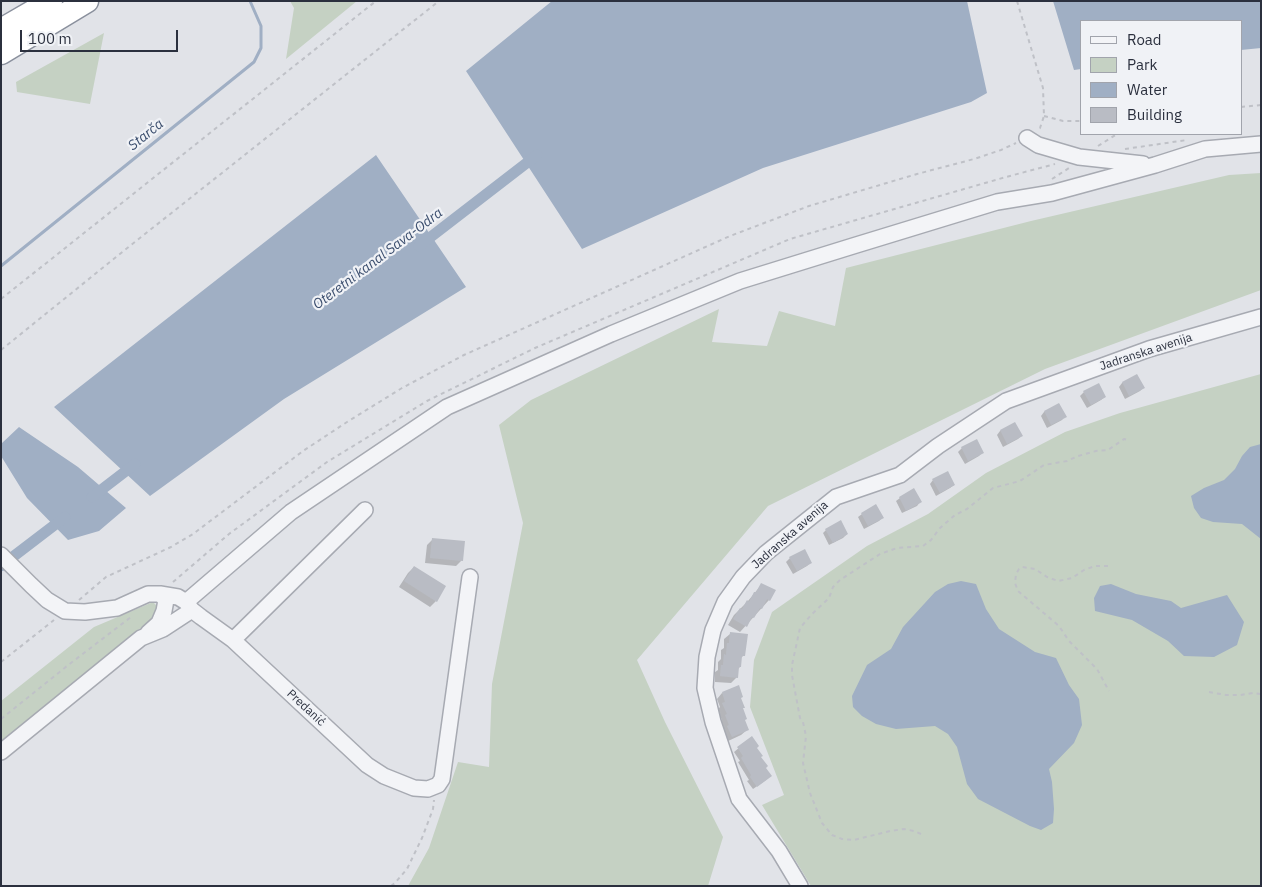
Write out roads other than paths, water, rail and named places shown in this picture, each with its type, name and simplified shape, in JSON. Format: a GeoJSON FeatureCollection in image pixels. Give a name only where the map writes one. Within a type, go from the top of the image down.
{"type":"FeatureCollection","features":[{"type":"Feature","properties":{"kind":"highway"},"geometry":{"type":"LineString","coordinates":[[1,30],[51,1]]}},
{"type":"Feature","properties":{"kind":"highway"},"geometry":{"type":"LineString","coordinates":[[1,53],[87,1]]}},
{"type":"Feature","properties":{"kind":"street"},"geometry":{"type":"LineString","coordinates":[[1027,138],[1038,145],[1079,157],[1154,165]]}},
{"type":"Feature","properties":{"kind":"street"},"geometry":{"type":"LineString","coordinates":[[140,638],[163,629],[291,512],[447,407],[611,334],[740,282],[997,202],[1052,193],[1205,149],[1261,144]]}},
{"type":"Feature","properties":{"kind":"street","name":"Jadranska avenija"},"geometry":{"type":"LineString","coordinates":[[800,886],[779,851],[739,799],[713,722],[705,688],[707,657],[713,630],[725,602],[743,577],[766,553],[836,497],[900,476],[938,446],[1006,401],[1149,349],[1261,317]]}},
{"type":"Feature","properties":{"kind":"street"},"geometry":{"type":"LineString","coordinates":[[233,640],[365,510]]}},
{"type":"Feature","properties":{"kind":"street","name":"Predanić"},"geometry":{"type":"LineString","coordinates":[[1,555],[47,600],[65,611],[85,612],[117,608],[148,594],[178,597],[233,640],[367,765],[384,776],[414,788],[428,789],[438,785],[442,779],[470,577]]}},
{"type":"Feature","properties":{"kind":"street"},"geometry":{"type":"LineString","coordinates":[[1,752],[159,623],[166,604],[166,600],[160,594]]}},
{"type":"Feature","properties":{"kind":"water"},"geometry":{"type":"Polygon","coordinates":[[[552,1],[967,1],[987,93],[971,102],[763,168],[582,249],[466,71],[552,1]]]}},
{"type":"Feature","properties":{"kind":"water"},"geometry":{"type":"Polygon","coordinates":[[[1053,1],[1261,1],[1261,48],[1242,50],[1242,20],[1080,20],[1080,69],[1074,70],[1053,1]]]}},
{"type":"Feature","properties":{"kind":"water"},"geometry":{"type":"Polygon","coordinates":[[[376,155],[466,287],[284,399],[150,496],[54,407],[376,155]]]}},
{"type":"Feature","properties":{"kind":"water"},"geometry":{"type":"Polygon","coordinates":[[[19,427],[78,467],[126,508],[99,531],[68,540],[27,498],[1,456],[1,444],[19,427]]]}},
{"type":"Feature","properties":{"kind":"water"},"geometry":{"type":"Polygon","coordinates":[[[1261,444],[1261,539],[1242,524],[1213,522],[1201,518],[1194,508],[1191,496],[1204,488],[1224,480],[1235,469],[1242,456],[1250,447],[1261,444]]]}},
{"type":"Feature","properties":{"kind":"water"},"geometry":{"type":"Polygon","coordinates":[[[961,581],[976,584],[986,609],[999,629],[1035,652],[1056,658],[1069,685],[1079,699],[1082,725],[1074,743],[1049,769],[1054,809],[1053,823],[1041,830],[978,799],[967,784],[957,747],[948,734],[935,726],[896,729],[876,724],[862,716],[853,707],[852,696],[867,665],[891,649],[903,627],[935,592],[948,584],[961,581]]]}},
{"type":"Feature","properties":{"kind":"water"},"geometry":{"type":"Polygon","coordinates":[[[1111,584],[1136,594],[1171,601],[1181,608],[1227,595],[1244,622],[1237,645],[1214,657],[1184,656],[1168,641],[1132,620],[1095,611],[1094,598],[1100,586],[1111,584]]]}},
{"type":"Feature","properties":{"kind":"waterway","name":"Starča"},"geometry":{"type":"LineString","coordinates":[[1,266],[254,62],[261,48],[261,26],[250,1]]}},
{"type":"Feature","properties":{"kind":"waterway","name":"Oteretni kanal Sava-Odra"},"geometry":{"type":"LineString","coordinates":[[419,246],[537,155]]}},
{"type":"Feature","properties":{"kind":"waterway","name":"Oteretni kanal Sava-Odra"},"geometry":{"type":"LineString","coordinates":[[92,497],[135,464]]}},
{"type":"Feature","properties":{"kind":"waterway","name":"Oteretni kanal Sava-Odra"},"geometry":{"type":"LineString","coordinates":[[1,566],[65,517]]}}]}
